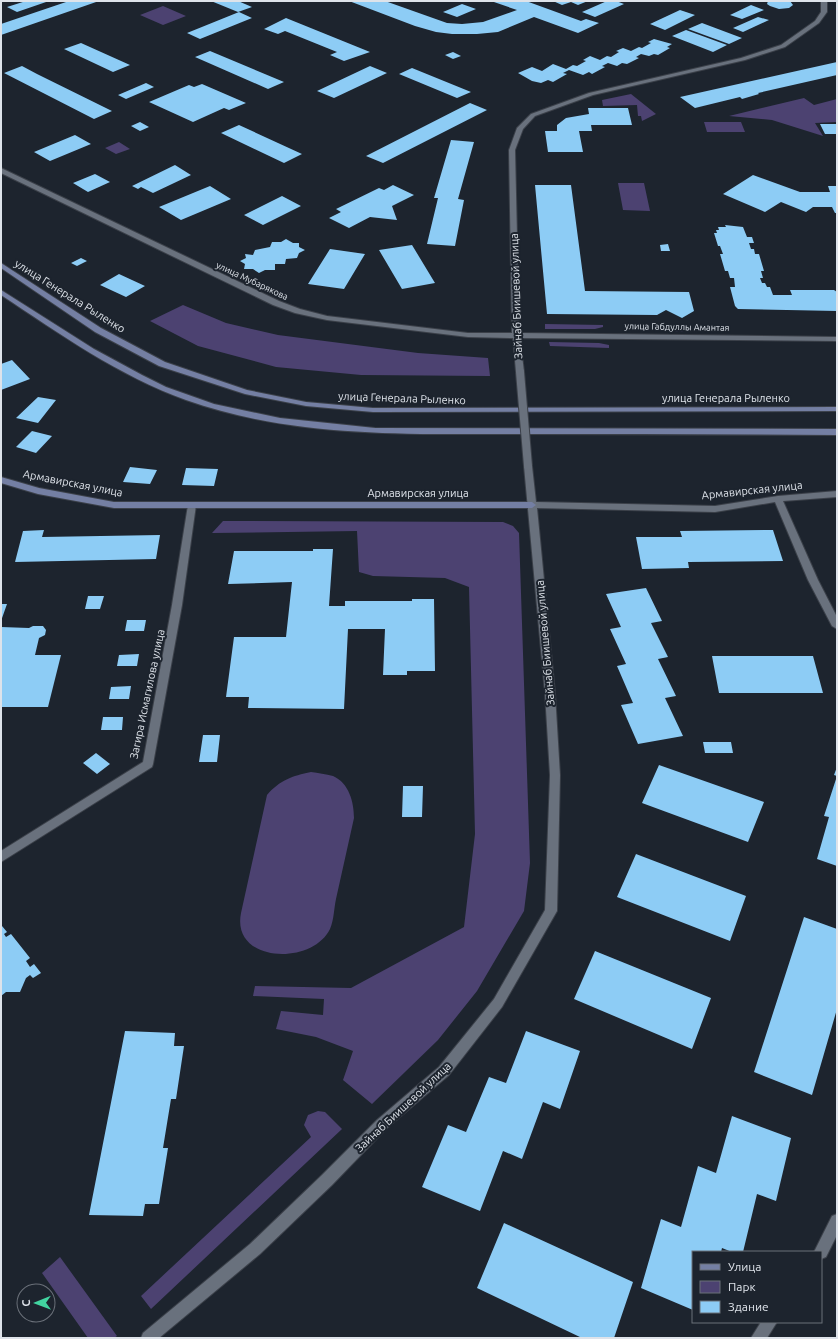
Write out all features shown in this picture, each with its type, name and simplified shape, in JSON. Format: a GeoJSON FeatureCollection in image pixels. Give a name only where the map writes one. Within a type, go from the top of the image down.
{"type":"FeatureCollection","features":[{"type":"Feature","properties":{"kind":"main road","name":"улица Генерала Рыленко"},"geometry":{"type":"LineString","coordinates":[[1,266],[98,330],[162,364],[245,392],[306,404],[373,410],[837,409]]}},
{"type":"Feature","properties":{"kind":"main road"},"geometry":{"type":"LineString","coordinates":[[1,292],[74,339],[135,375],[187,398],[243,414],[305,425],[383,431],[837,432]]}},
{"type":"Feature","properties":{"kind":"main road","name":"Армавирская улица"},"geometry":{"type":"LineString","coordinates":[[1,480],[38,491],[114,505],[532,505]]}},
{"type":"Feature","properties":{"kind":"street","name":"Зайнаб Биишевой улица"},"geometry":{"type":"LineString","coordinates":[[148,1338],[255,1249],[327,1180],[382,1124],[444,1071],[498,1003],[551,911],[555,775],[550,693],[517,336],[512,150],[520,128],[533,115],[585,96],[743,59],[783,46],[817,22],[824,12],[824,1]]}},
{"type":"Feature","properties":{"kind":"street","name":"улица Мубарякова"},"geometry":{"type":"LineString","coordinates":[[1,170],[261,296],[298,311],[328,318],[468,335],[517,336]]}},
{"type":"Feature","properties":{"kind":"street","name":"улица Габдуллы Амантая"},"geometry":{"type":"LineString","coordinates":[[517,336],[837,339]]}},
{"type":"Feature","properties":{"kind":"street","name":"Армавирская улица"},"geometry":{"type":"LineString","coordinates":[[532,505],[716,509],[778,499],[837,494]]}},
{"type":"Feature","properties":{"kind":"street"},"geometry":{"type":"LineString","coordinates":[[778,499],[813,580],[836,621]]}},
{"type":"Feature","properties":{"kind":"street","name":"Загира Исмагилова улица"},"geometry":{"type":"LineString","coordinates":[[1,857],[148,764],[178,598],[192,505]]}},
{"type":"Feature","properties":{"kind":"street"},"geometry":{"type":"LineString","coordinates":[[822,1251],[837,1221]]}},
{"type":"Feature","properties":{"kind":"street"},"geometry":{"type":"LineString","coordinates":[[758,1338],[769,1323]]}},
{"type":"Feature","properties":{"kind":"green space"},"geometry":{"type":"Polygon","coordinates":[[[163,6],[186,16],[163,25],[140,15],[163,6]]]}},
{"type":"Feature","properties":{"kind":"green space"},"geometry":{"type":"Polygon","coordinates":[[[631,94],[656,114],[642,121],[641,116],[638,116],[637,105],[603,106],[602,100],[631,94]]]}},
{"type":"Feature","properties":{"kind":"green space"},"geometry":{"type":"Polygon","coordinates":[[[804,98],[814,105],[837,99],[837,122],[815,123],[823,136],[772,120],[729,116],[804,98]]]}},
{"type":"Feature","properties":{"kind":"green space"},"geometry":{"type":"Polygon","coordinates":[[[704,122],[741,122],[745,132],[707,132],[704,122]]]}},
{"type":"Feature","properties":{"kind":"green space"},"geometry":{"type":"Polygon","coordinates":[[[119,142],[130,149],[116,154],[105,148],[119,142]]]}},
{"type":"Feature","properties":{"kind":"green space"},"geometry":{"type":"Polygon","coordinates":[[[618,183],[644,183],[650,211],[623,210],[618,183]]]}},
{"type":"Feature","properties":{"kind":"green space"},"geometry":{"type":"Polygon","coordinates":[[[183,305],[226,323],[278,335],[418,353],[488,358],[490,376],[361,375],[276,367],[198,346],[150,321],[183,305]]]}},
{"type":"Feature","properties":{"kind":"green space"},"geometry":{"type":"Polygon","coordinates":[[[545,324],[603,325],[603,327],[595,329],[545,329],[545,324]]]}},
{"type":"Feature","properties":{"kind":"green space"},"geometry":{"type":"Polygon","coordinates":[[[650,326],[707,327],[688,331],[669,331],[660,330],[650,326]]]}},
{"type":"Feature","properties":{"kind":"green space"},"geometry":{"type":"Polygon","coordinates":[[[549,342],[599,343],[609,345],[609,348],[550,346],[549,342]]]}},
{"type":"Feature","properties":{"kind":"green space"},"geometry":{"type":"Polygon","coordinates":[[[223,521],[503,522],[513,526],[519,533],[530,863],[524,911],[477,991],[438,1040],[372,1104],[343,1080],[353,1051],[316,1037],[276,1029],[281,1011],[323,1015],[324,999],[253,996],[255,986],[351,988],[464,927],[475,834],[469,587],[445,578],[373,576],[359,572],[357,531],[212,533],[223,521]]]}},
{"type":"Feature","properties":{"kind":"green space"},"geometry":{"type":"Polygon","coordinates":[[[311,772],[333,776],[343,783],[352,800],[354,818],[330,929],[321,941],[307,949],[291,953],[275,954],[260,950],[248,942],[241,930],[241,913],[267,795],[287,779],[311,772]]]}},
{"type":"Feature","properties":{"kind":"green space"},"geometry":{"type":"Polygon","coordinates":[[[318,1111],[325,1112],[342,1129],[151,1309],[141,1296],[311,1137],[304,1125],[308,1115],[318,1111]]]}},
{"type":"Feature","properties":{"kind":"green space"},"geometry":{"type":"Polygon","coordinates":[[[60,1257],[117,1336],[114,1338],[88,1338],[56,1293],[56,1283],[49,1283],[42,1273],[60,1257]]]}},
{"type":"Feature","properties":{"kind":"building"},"geometry":{"type":"Polygon","coordinates":[[[26,1],[49,1],[17,12],[7,7],[26,1]]]}},
{"type":"Feature","properties":{"kind":"building"},"geometry":{"type":"Polygon","coordinates":[[[69,1],[99,1],[1,35],[1,24],[69,1]]]}},
{"type":"Feature","properties":{"kind":"building"},"geometry":{"type":"Polygon","coordinates":[[[211,1],[238,1],[252,7],[238,12],[211,1]]]}},
{"type":"Feature","properties":{"kind":"building"},"geometry":{"type":"Polygon","coordinates":[[[349,1],[385,1],[447,23],[462,24],[483,22],[517,10],[491,1],[526,1],[581,21],[586,19],[599,23],[578,33],[534,17],[498,32],[452,34],[436,32],[415,26],[349,1]]]}},
{"type":"Feature","properties":{"kind":"building"},"geometry":{"type":"Polygon","coordinates":[[[553,1],[588,1],[578,5],[571,2],[562,5],[553,1]]]}},
{"type":"Feature","properties":{"kind":"building"},"geometry":{"type":"Polygon","coordinates":[[[607,1],[616,1],[624,4],[595,17],[582,12],[607,1]]]}},
{"type":"Feature","properties":{"kind":"building"},"geometry":{"type":"Polygon","coordinates":[[[768,1],[790,1],[793,5],[789,8],[779,9],[767,4],[768,1]]]}},
{"type":"Feature","properties":{"kind":"building"},"geometry":{"type":"Polygon","coordinates":[[[462,4],[476,9],[457,17],[443,12],[462,4]]]}},
{"type":"Feature","properties":{"kind":"building"},"geometry":{"type":"Polygon","coordinates":[[[751,5],[764,10],[742,19],[730,15],[751,5]]]}},
{"type":"Feature","properties":{"kind":"building"},"geometry":{"type":"Polygon","coordinates":[[[680,10],[695,15],[665,30],[650,24],[680,10]]]}},
{"type":"Feature","properties":{"kind":"building"},"geometry":{"type":"Polygon","coordinates":[[[239,12],[252,18],[200,39],[187,33],[239,12]]]}},
{"type":"Feature","properties":{"kind":"building"},"geometry":{"type":"Polygon","coordinates":[[[758,17],[769,20],[743,32],[733,28],[758,17]]]}},
{"type":"Feature","properties":{"kind":"building"},"geometry":{"type":"Polygon","coordinates":[[[286,18],[370,52],[344,61],[330,55],[337,52],[285,31],[278,34],[264,29],[286,18]]]}},
{"type":"Feature","properties":{"kind":"building"},"geometry":{"type":"Polygon","coordinates":[[[702,23],[742,38],[729,44],[688,29],[702,23]]]}},
{"type":"Feature","properties":{"kind":"building"},"geometry":{"type":"Polygon","coordinates":[[[686,30],[727,45],[713,52],[672,36],[686,30]]]}},
{"type":"Feature","properties":{"kind":"building"},"geometry":{"type":"Polygon","coordinates":[[[654,39],[672,44],[667,47],[670,48],[658,55],[654,54],[649,56],[641,54],[636,57],[639,58],[627,64],[622,63],[617,66],[608,63],[602,66],[605,67],[592,74],[589,72],[583,75],[569,70],[563,73],[567,74],[553,82],[548,80],[541,83],[532,81],[518,73],[532,67],[542,71],[553,64],[566,69],[573,65],[577,66],[586,61],[583,60],[590,56],[600,60],[607,56],[611,57],[619,52],[616,51],[623,48],[631,51],[639,47],[642,48],[651,43],[648,42],[654,39]]]}},
{"type":"Feature","properties":{"kind":"building"},"geometry":{"type":"Polygon","coordinates":[[[81,43],[130,65],[113,72],[64,49],[81,43]]]}},
{"type":"Feature","properties":{"kind":"building"},"geometry":{"type":"Polygon","coordinates":[[[210,51],[284,82],[268,89],[195,57],[210,51]]]}},
{"type":"Feature","properties":{"kind":"building"},"geometry":{"type":"Polygon","coordinates":[[[453,52],[461,56],[453,59],[445,55],[453,52]]]}},
{"type":"Feature","properties":{"kind":"building"},"geometry":{"type":"Polygon","coordinates":[[[837,62],[837,75],[758,93],[759,94],[742,99],[740,97],[695,108],[680,97],[837,62]]]}},
{"type":"Feature","properties":{"kind":"building"},"geometry":{"type":"Polygon","coordinates":[[[22,66],[112,111],[94,119],[4,73],[22,66]]]}},
{"type":"Feature","properties":{"kind":"building"},"geometry":{"type":"Polygon","coordinates":[[[370,66],[387,73],[334,98],[317,91],[370,66]]]}},
{"type":"Feature","properties":{"kind":"building"},"geometry":{"type":"Polygon","coordinates":[[[412,68],[471,92],[457,98],[399,74],[412,68]]]}},
{"type":"Feature","properties":{"kind":"building"},"geometry":{"type":"Polygon","coordinates":[[[146,83],[154,87],[126,99],[118,95],[146,83]]]}},
{"type":"Feature","properties":{"kind":"building"},"geometry":{"type":"Polygon","coordinates":[[[202,84],[246,103],[229,110],[224,108],[193,122],[149,102],[189,85],[194,87],[202,84]]]}},
{"type":"Feature","properties":{"kind":"building"},"geometry":{"type":"Polygon","coordinates":[[[470,103],[487,110],[383,163],[366,156],[470,103]]]}},
{"type":"Feature","properties":{"kind":"building"},"geometry":{"type":"Polygon","coordinates":[[[588,108],[628,108],[632,125],[591,125],[592,131],[579,131],[583,152],[548,152],[545,131],[557,131],[557,125],[566,118],[589,114],[588,108]]]}},
{"type":"Feature","properties":{"kind":"building"},"geometry":{"type":"Polygon","coordinates":[[[140,122],[149,127],[140,131],[131,126],[140,122]]]}},
{"type":"Feature","properties":{"kind":"building"},"geometry":{"type":"Polygon","coordinates":[[[820,124],[837,124],[837,134],[825,134],[820,124]]]}},
{"type":"Feature","properties":{"kind":"building"},"geometry":{"type":"Polygon","coordinates":[[[239,125],[302,154],[284,163],[221,133],[239,125]]]}},
{"type":"Feature","properties":{"kind":"building"},"geometry":{"type":"Polygon","coordinates":[[[75,135],[91,144],[50,161],[34,152],[75,135]]]}},
{"type":"Feature","properties":{"kind":"building"},"geometry":{"type":"Polygon","coordinates":[[[451,140],[474,142],[458,199],[464,200],[455,246],[427,244],[438,198],[434,198],[451,140]]]}},
{"type":"Feature","properties":{"kind":"building"},"geometry":{"type":"Polygon","coordinates":[[[175,165],[191,175],[153,193],[141,187],[138,189],[132,186],[175,165]]]}},
{"type":"Feature","properties":{"kind":"building"},"geometry":{"type":"Polygon","coordinates":[[[95,174],[110,182],[88,192],[73,183],[95,174]]]}},
{"type":"Feature","properties":{"kind":"building"},"geometry":{"type":"Polygon","coordinates":[[[753,175],[800,192],[830,192],[828,186],[837,186],[837,213],[835,213],[832,207],[813,207],[806,212],[781,202],[765,212],[723,194],[753,175]]]}},
{"type":"Feature","properties":{"kind":"building"},"geometry":{"type":"Polygon","coordinates":[[[393,185],[414,195],[392,206],[397,220],[370,217],[349,228],[329,218],[341,212],[336,209],[379,188],[384,190],[393,185]]]}},
{"type":"Feature","properties":{"kind":"building"},"geometry":{"type":"Polygon","coordinates":[[[535,185],[571,185],[585,291],[689,292],[694,311],[682,318],[666,310],[657,315],[547,314],[535,185]]]}},
{"type":"Feature","properties":{"kind":"building"},"geometry":{"type":"Polygon","coordinates":[[[210,186],[231,199],[181,220],[159,207],[210,186]]]}},
{"type":"Feature","properties":{"kind":"building"},"geometry":{"type":"Polygon","coordinates":[[[282,196],[301,206],[263,225],[244,215],[282,196]]]}},
{"type":"Feature","properties":{"kind":"building"},"geometry":{"type":"Polygon","coordinates":[[[725,225],[743,227],[747,237],[752,237],[754,243],[749,243],[751,249],[754,249],[755,254],[759,254],[764,271],[761,271],[763,278],[760,278],[762,283],[765,283],[767,287],[770,287],[773,295],[792,295],[790,290],[834,290],[837,292],[837,311],[738,309],[735,306],[730,287],[735,287],[734,278],[730,278],[728,271],[725,271],[720,254],[723,254],[720,246],[718,246],[714,233],[717,233],[716,230],[719,230],[718,227],[726,227],[725,225]]]}},
{"type":"Feature","properties":{"kind":"building"},"geometry":{"type":"Polygon","coordinates":[[[286,239],[293,243],[299,243],[299,247],[305,250],[299,253],[297,258],[286,259],[285,264],[275,264],[275,270],[265,270],[259,273],[253,269],[244,269],[245,264],[240,261],[246,258],[245,254],[253,255],[255,250],[270,247],[272,242],[281,242],[286,239]]]}},
{"type":"Feature","properties":{"kind":"building"},"geometry":{"type":"Polygon","coordinates":[[[668,244],[670,251],[661,251],[660,245],[668,244]]]}},
{"type":"Feature","properties":{"kind":"building"},"geometry":{"type":"Polygon","coordinates":[[[412,245],[435,283],[402,289],[379,250],[412,245]]]}},
{"type":"Feature","properties":{"kind":"building"},"geometry":{"type":"Polygon","coordinates":[[[330,249],[365,254],[344,289],[308,284],[330,249]]]}},
{"type":"Feature","properties":{"kind":"building"},"geometry":{"type":"Polygon","coordinates":[[[81,258],[87,261],[77,266],[71,263],[81,258]]]}},
{"type":"Feature","properties":{"kind":"building"},"geometry":{"type":"Polygon","coordinates":[[[119,274],[145,286],[126,297],[100,285],[119,274]]]}},
{"type":"Feature","properties":{"kind":"building"},"geometry":{"type":"Polygon","coordinates":[[[12,360],[30,379],[1,390],[1,364],[12,360]]]}},
{"type":"Feature","properties":{"kind":"building"},"geometry":{"type":"Polygon","coordinates":[[[38,397],[56,400],[38,423],[16,418],[38,397]]]}},
{"type":"Feature","properties":{"kind":"building"},"geometry":{"type":"Polygon","coordinates":[[[32,431],[52,436],[36,453],[16,447],[32,431]]]}},
{"type":"Feature","properties":{"kind":"building"},"geometry":{"type":"Polygon","coordinates":[[[130,467],[157,470],[150,484],[123,482],[130,467]]]}},
{"type":"Feature","properties":{"kind":"building"},"geometry":{"type":"Polygon","coordinates":[[[186,468],[218,469],[214,486],[182,485],[186,468]]]}},
{"type":"Feature","properties":{"kind":"building"},"geometry":{"type":"Polygon","coordinates":[[[44,530],[42,537],[160,535],[156,559],[15,562],[23,531],[44,530]]]}},
{"type":"Feature","properties":{"kind":"building"},"geometry":{"type":"Polygon","coordinates":[[[773,530],[783,561],[688,562],[689,568],[642,569],[636,537],[682,537],[680,531],[773,530]]]}},
{"type":"Feature","properties":{"kind":"building"},"geometry":{"type":"Polygon","coordinates":[[[313,549],[333,549],[329,606],[345,606],[345,601],[412,601],[412,599],[434,599],[435,671],[407,671],[407,675],[383,675],[385,629],[348,629],[344,709],[248,708],[249,697],[226,697],[234,637],[286,637],[292,582],[228,584],[234,551],[313,551],[313,549]]]}},
{"type":"Feature","properties":{"kind":"building"},"geometry":{"type":"Polygon","coordinates":[[[646,588],[662,621],[651,623],[668,657],[658,659],[676,696],[665,698],[683,736],[638,744],[621,705],[633,703],[617,666],[626,664],[610,629],[621,627],[606,594],[646,588]]]}},
{"type":"Feature","properties":{"kind":"building"},"geometry":{"type":"Polygon","coordinates":[[[88,596],[104,596],[100,609],[85,609],[88,596]]]}},
{"type":"Feature","properties":{"kind":"building"},"geometry":{"type":"Polygon","coordinates":[[[1,604],[7,604],[1,621],[1,604]]]}},
{"type":"Feature","properties":{"kind":"building"},"geometry":{"type":"Polygon","coordinates":[[[127,620],[146,620],[144,631],[125,631],[127,620]]]}},
{"type":"Feature","properties":{"kind":"building"},"geometry":{"type":"Polygon","coordinates":[[[33,626],[43,626],[46,630],[45,635],[39,638],[35,655],[61,655],[48,707],[1,707],[1,627],[29,628],[33,626]]]}},
{"type":"Feature","properties":{"kind":"building"},"geometry":{"type":"Polygon","coordinates":[[[139,654],[137,666],[117,666],[119,655],[139,654]]]}},
{"type":"Feature","properties":{"kind":"building"},"geometry":{"type":"Polygon","coordinates":[[[712,656],[813,656],[823,693],[719,693],[712,656]]]}},
{"type":"Feature","properties":{"kind":"building"},"geometry":{"type":"Polygon","coordinates":[[[131,686],[129,699],[109,699],[111,687],[131,686]]]}},
{"type":"Feature","properties":{"kind":"building"},"geometry":{"type":"Polygon","coordinates":[[[103,717],[123,717],[122,730],[101,730],[103,717]]]}},
{"type":"Feature","properties":{"kind":"building"},"geometry":{"type":"Polygon","coordinates":[[[203,735],[220,735],[217,762],[199,762],[203,735]]]}},
{"type":"Feature","properties":{"kind":"building"},"geometry":{"type":"Polygon","coordinates":[[[703,742],[731,742],[733,753],[705,753],[703,742]]]}},
{"type":"Feature","properties":{"kind":"building"},"geometry":{"type":"Polygon","coordinates":[[[96,753],[110,764],[97,774],[83,763],[96,753]]]}},
{"type":"Feature","properties":{"kind":"building"},"geometry":{"type":"Polygon","coordinates":[[[659,765],[764,802],[748,842],[642,803],[659,765]]]}},
{"type":"Feature","properties":{"kind":"building"},"geometry":{"type":"Polygon","coordinates":[[[837,767],[837,776],[834,775],[837,767]]]}},
{"type":"Feature","properties":{"kind":"building"},"geometry":{"type":"Polygon","coordinates":[[[837,776],[837,866],[817,859],[829,817],[824,816],[837,776]]]}},
{"type":"Feature","properties":{"kind":"building"},"geometry":{"type":"Polygon","coordinates":[[[403,786],[423,786],[422,817],[402,817],[403,786]]]}},
{"type":"Feature","properties":{"kind":"building"},"geometry":{"type":"Polygon","coordinates":[[[636,854],[746,896],[730,941],[617,897],[636,854]]]}},
{"type":"Feature","properties":{"kind":"building"},"geometry":{"type":"Polygon","coordinates":[[[804,917],[837,929],[837,1009],[812,1095],[754,1072],[804,917]]]}},
{"type":"Feature","properties":{"kind":"building"},"geometry":{"type":"Polygon","coordinates":[[[2,926],[7,932],[4,934],[6,937],[11,934],[30,958],[26,961],[30,967],[34,964],[41,973],[33,978],[30,975],[26,978],[20,992],[6,992],[1,996],[2,926]]]}},
{"type":"Feature","properties":{"kind":"building"},"geometry":{"type":"Polygon","coordinates":[[[595,951],[711,998],[692,1049],[574,999],[595,951]]]}},
{"type":"Feature","properties":{"kind":"building"},"geometry":{"type":"Polygon","coordinates":[[[125,1031],[175,1033],[174,1046],[184,1046],[176,1099],[171,1099],[163,1148],[168,1148],[159,1204],[145,1204],[143,1216],[89,1215],[125,1031]]]}},
{"type":"Feature","properties":{"kind":"building"},"geometry":{"type":"Polygon","coordinates":[[[526,1031],[580,1051],[560,1109],[543,1102],[522,1159],[503,1151],[480,1211],[422,1187],[448,1125],[466,1132],[489,1077],[506,1083],[526,1031]]]}},
{"type":"Feature","properties":{"kind":"building"},"geometry":{"type":"Polygon","coordinates":[[[732,1116],[791,1138],[776,1201],[757,1194],[743,1251],[730,1251],[722,1248],[721,1251],[692,1251],[692,1310],[641,1288],[661,1219],[681,1227],[698,1166],[716,1173],[732,1116]]]}},
{"type":"Feature","properties":{"kind":"building"},"geometry":{"type":"Polygon","coordinates":[[[504,1223],[633,1282],[614,1338],[582,1338],[477,1288],[504,1223]]]}}]}
